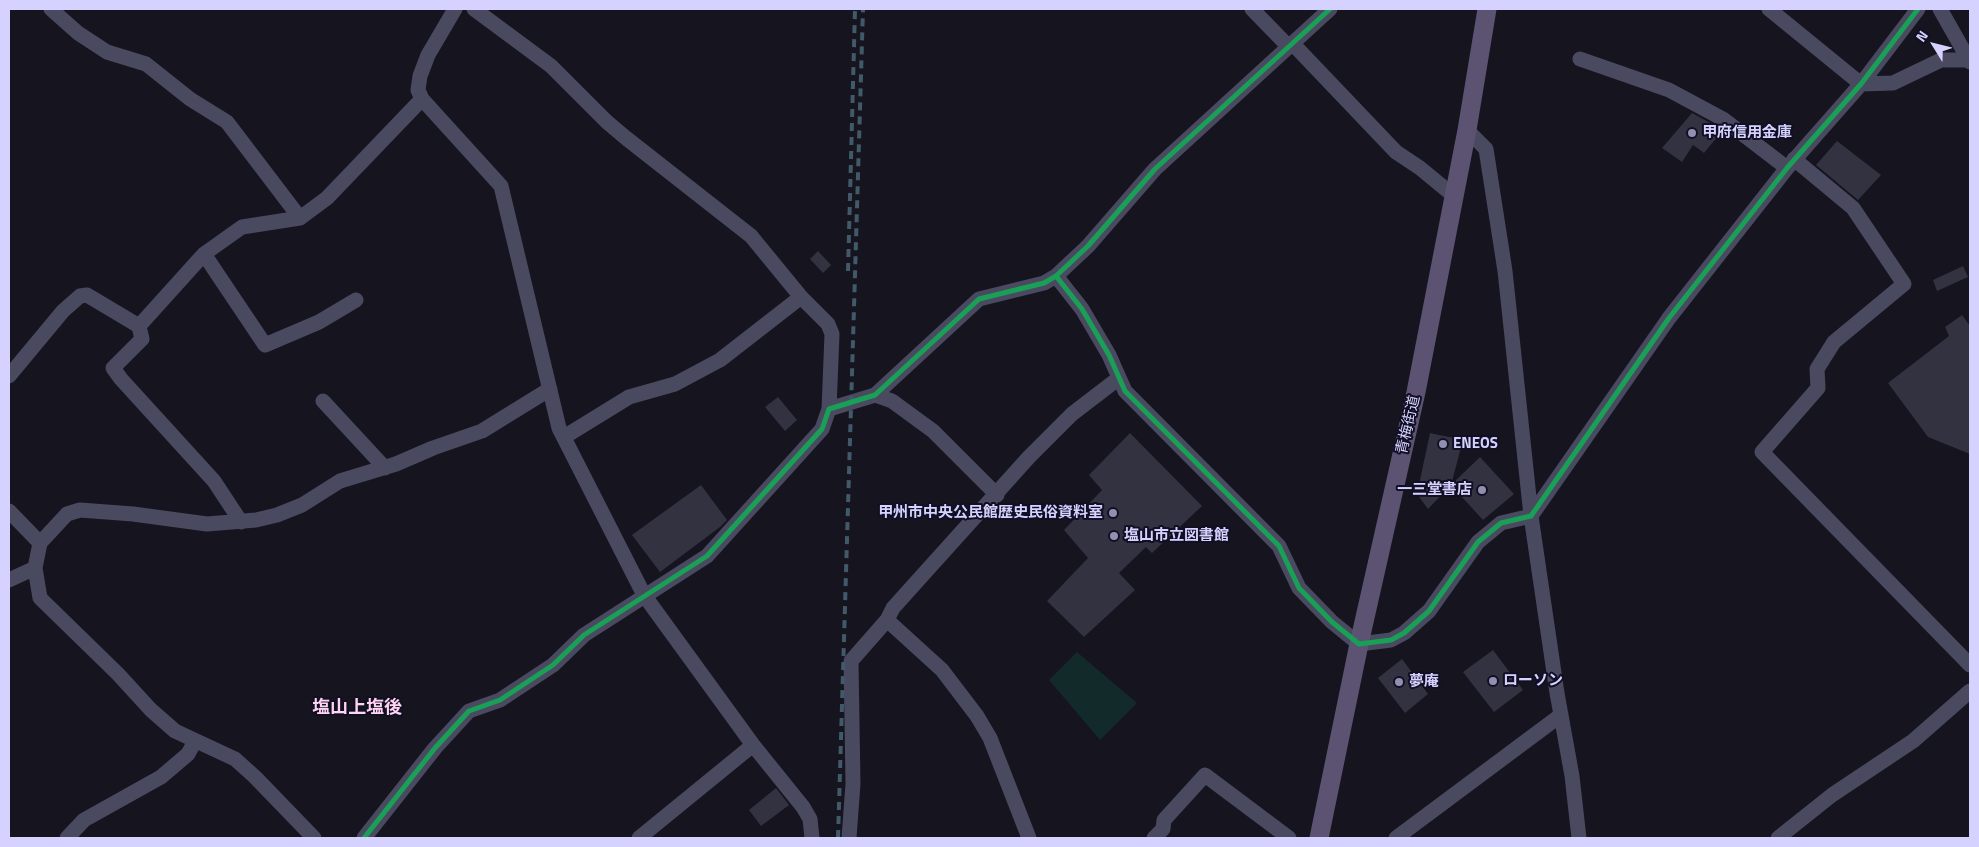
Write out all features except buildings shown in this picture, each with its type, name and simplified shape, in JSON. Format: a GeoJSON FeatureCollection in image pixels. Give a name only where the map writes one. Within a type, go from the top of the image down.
{"type":"FeatureCollection","features":[{"type":"Feature","properties":{"kind":"main road","name":"青梅街道"},"geometry":{"type":"LineString","coordinates":[[1319,838],[1359,644],[1416,392],[1467,130],[1487,9]]}},
{"type":"Feature","properties":{"kind":"street"},"geometry":{"type":"LineString","coordinates":[[52,9],[78,34],[107,52],[146,64],[190,99],[226,122],[300,218]]}},
{"type":"Feature","properties":{"kind":"street"},"geometry":{"type":"LineString","coordinates":[[455,9],[428,55],[420,76],[418,90],[422,100],[501,186],[559,428],[644,595],[753,745],[802,807],[810,819],[812,838]]}},
{"type":"Feature","properties":{"kind":"street"},"geometry":{"type":"LineString","coordinates":[[364,838],[435,748],[469,711],[500,700],[553,665],[584,635],[708,556],[822,429],[829,410],[832,334],[828,324],[801,298],[751,236],[607,122],[551,66],[474,9]]}},
{"type":"Feature","properties":{"kind":"street"},"geometry":{"type":"LineString","coordinates":[[1252,9],[1291,45],[1396,152],[1420,168],[1454,196]]}},
{"type":"Feature","properties":{"kind":"street"},"geometry":{"type":"LineString","coordinates":[[829,410],[875,395],[979,299],[1044,283],[1056,276],[1088,246],[1155,169],[1330,9]]}},
{"type":"Feature","properties":{"kind":"street"},"geometry":{"type":"LineString","coordinates":[[1769,9],[1861,84],[1893,83],[1941,60],[1970,61]]}},
{"type":"Feature","properties":{"kind":"street"},"geometry":{"type":"LineString","coordinates":[[1056,276],[1082,309],[1109,355],[1125,391],[1279,546],[1299,588],[1332,622],[1359,644],[1391,640],[1404,633],[1429,611],[1478,542],[1502,523],[1531,516],[1669,318],[1790,164],[1861,84],[1918,9]]}},
{"type":"Feature","properties":{"kind":"street"},"geometry":{"type":"LineString","coordinates":[[1940,9],[1970,61]]}},
{"type":"Feature","properties":{"kind":"street"},"geometry":{"type":"LineString","coordinates":[[1580,59],[1669,90],[1723,119],[1790,164],[1852,208],[1904,284],[1834,342],[1817,369],[1818,388],[1762,452],[1970,665]]}},
{"type":"Feature","properties":{"kind":"street"},"geometry":{"type":"LineString","coordinates":[[139,326],[204,254],[242,227],[300,218],[327,198],[422,100]]}},
{"type":"Feature","properties":{"kind":"street"},"geometry":{"type":"LineString","coordinates":[[1467,130],[1486,149],[1505,271],[1531,516],[1572,776],[1579,838]]}},
{"type":"Feature","properties":{"kind":"street"},"geometry":{"type":"LineString","coordinates":[[204,254],[265,345],[319,322],[356,300]]}},
{"type":"Feature","properties":{"kind":"street"},"geometry":{"type":"LineString","coordinates":[[9,376],[64,311],[80,296],[87,295],[139,326],[142,339],[113,368],[214,481],[241,522]]}},
{"type":"Feature","properties":{"kind":"street"},"geometry":{"type":"LineString","coordinates":[[564,437],[629,397],[675,384],[720,360],[801,298]]}},
{"type":"Feature","properties":{"kind":"street"},"geometry":{"type":"LineString","coordinates":[[850,838],[853,784],[851,661],[887,620],[893,608],[1029,457],[1072,414],[1119,378]]}},
{"type":"Feature","properties":{"kind":"street"},"geometry":{"type":"LineString","coordinates":[[314,838],[235,759],[175,731],[151,710],[118,674],[40,598],[35,568],[40,543],[67,514],[80,510],[133,514],[207,524],[241,522],[278,515],[302,505],[340,481],[385,468],[433,448],[482,431],[550,389]]}},
{"type":"Feature","properties":{"kind":"street"},"geometry":{"type":"LineString","coordinates":[[875,395],[892,401],[933,431],[997,494]]}},
{"type":"Feature","properties":{"kind":"street"},"geometry":{"type":"LineString","coordinates":[[323,400],[385,468]]}},
{"type":"Feature","properties":{"kind":"street"},"geometry":{"type":"LineString","coordinates":[[9,511],[40,543]]}},
{"type":"Feature","properties":{"kind":"street"},"geometry":{"type":"LineString","coordinates":[[9,580],[35,568]]}},
{"type":"Feature","properties":{"kind":"street"},"geometry":{"type":"LineString","coordinates":[[887,620],[942,670],[977,716],[990,738],[1029,838]]}},
{"type":"Feature","properties":{"kind":"street"},"geometry":{"type":"LineString","coordinates":[[1778,838],[1832,795],[1913,741],[1970,691]]}},
{"type":"Feature","properties":{"kind":"street"},"geometry":{"type":"LineString","coordinates":[[1396,838],[1561,714]]}},
{"type":"Feature","properties":{"kind":"street"},"geometry":{"type":"LineString","coordinates":[[67,838],[84,820],[161,777],[188,754],[195,741]]}},
{"type":"Feature","properties":{"kind":"street"},"geometry":{"type":"LineString","coordinates":[[639,838],[753,745]]}},
{"type":"Feature","properties":{"kind":"street"},"geometry":{"type":"LineString","coordinates":[[1154,838],[1162,830],[1164,820],[1205,775],[1289,838]]}},
{"type":"Feature","properties":{"kind":"green space"},"geometry":{"type":"Polygon","coordinates":[[[1077,652],[1137,703],[1100,740],[1049,680],[1077,652]]]}},
{"type":"Feature","properties":{"kind":"railway"},"geometry":{"type":"LineString","coordinates":[[848,271],[855,9]]}},
{"type":"Feature","properties":{"kind":"railway"},"geometry":{"type":"LineString","coordinates":[[838,838],[863,9]]}},
{"type":"Feature","properties":{"kind":"cycle path"},"geometry":{"type":"LineString","coordinates":[[364,838],[435,748],[469,711],[500,700],[553,665],[584,635],[707,556],[822,429],[829,409],[875,395],[979,299],[1044,283],[1056,276],[1088,246],[1155,169],[1330,9]]}},
{"type":"Feature","properties":{"kind":"cycle path"},"geometry":{"type":"LineString","coordinates":[[1056,276],[1082,309],[1109,355],[1125,391],[1279,546],[1299,588],[1332,622],[1359,644],[1391,640],[1404,633],[1429,611],[1478,542],[1501,523],[1531,516],[1669,318],[1787,168],[1861,84],[1918,9]]}},
{"type":"Feature","properties":{"kind":"place","name":"甲府信用金庫"},"geometry":{"type":"Point","coordinates":[1692,133]}},
{"type":"Feature","properties":{"kind":"place","name":"ENEOS"},"geometry":{"type":"Point","coordinates":[1443,444]}},
{"type":"Feature","properties":{"kind":"place","name":"一三堂書店"},"geometry":{"type":"Point","coordinates":[1482,490]}},
{"type":"Feature","properties":{"kind":"place","name":"甲州市中央公民館歴史民俗資料室"},"geometry":{"type":"Point","coordinates":[1113,513]}},
{"type":"Feature","properties":{"kind":"place","name":"塩山市立図書館"},"geometry":{"type":"Point","coordinates":[1114,536]}},
{"type":"Feature","properties":{"kind":"place","name":"ローソン"},"geometry":{"type":"Point","coordinates":[1493,681]}},
{"type":"Feature","properties":{"kind":"place","name":"夢庵"},"geometry":{"type":"Point","coordinates":[1399,682]}},
{"type":"Feature","properties":{"kind":"district","name":"塩山上塩後"},"geometry":{"type":"Point","coordinates":[357,709]}}]}
